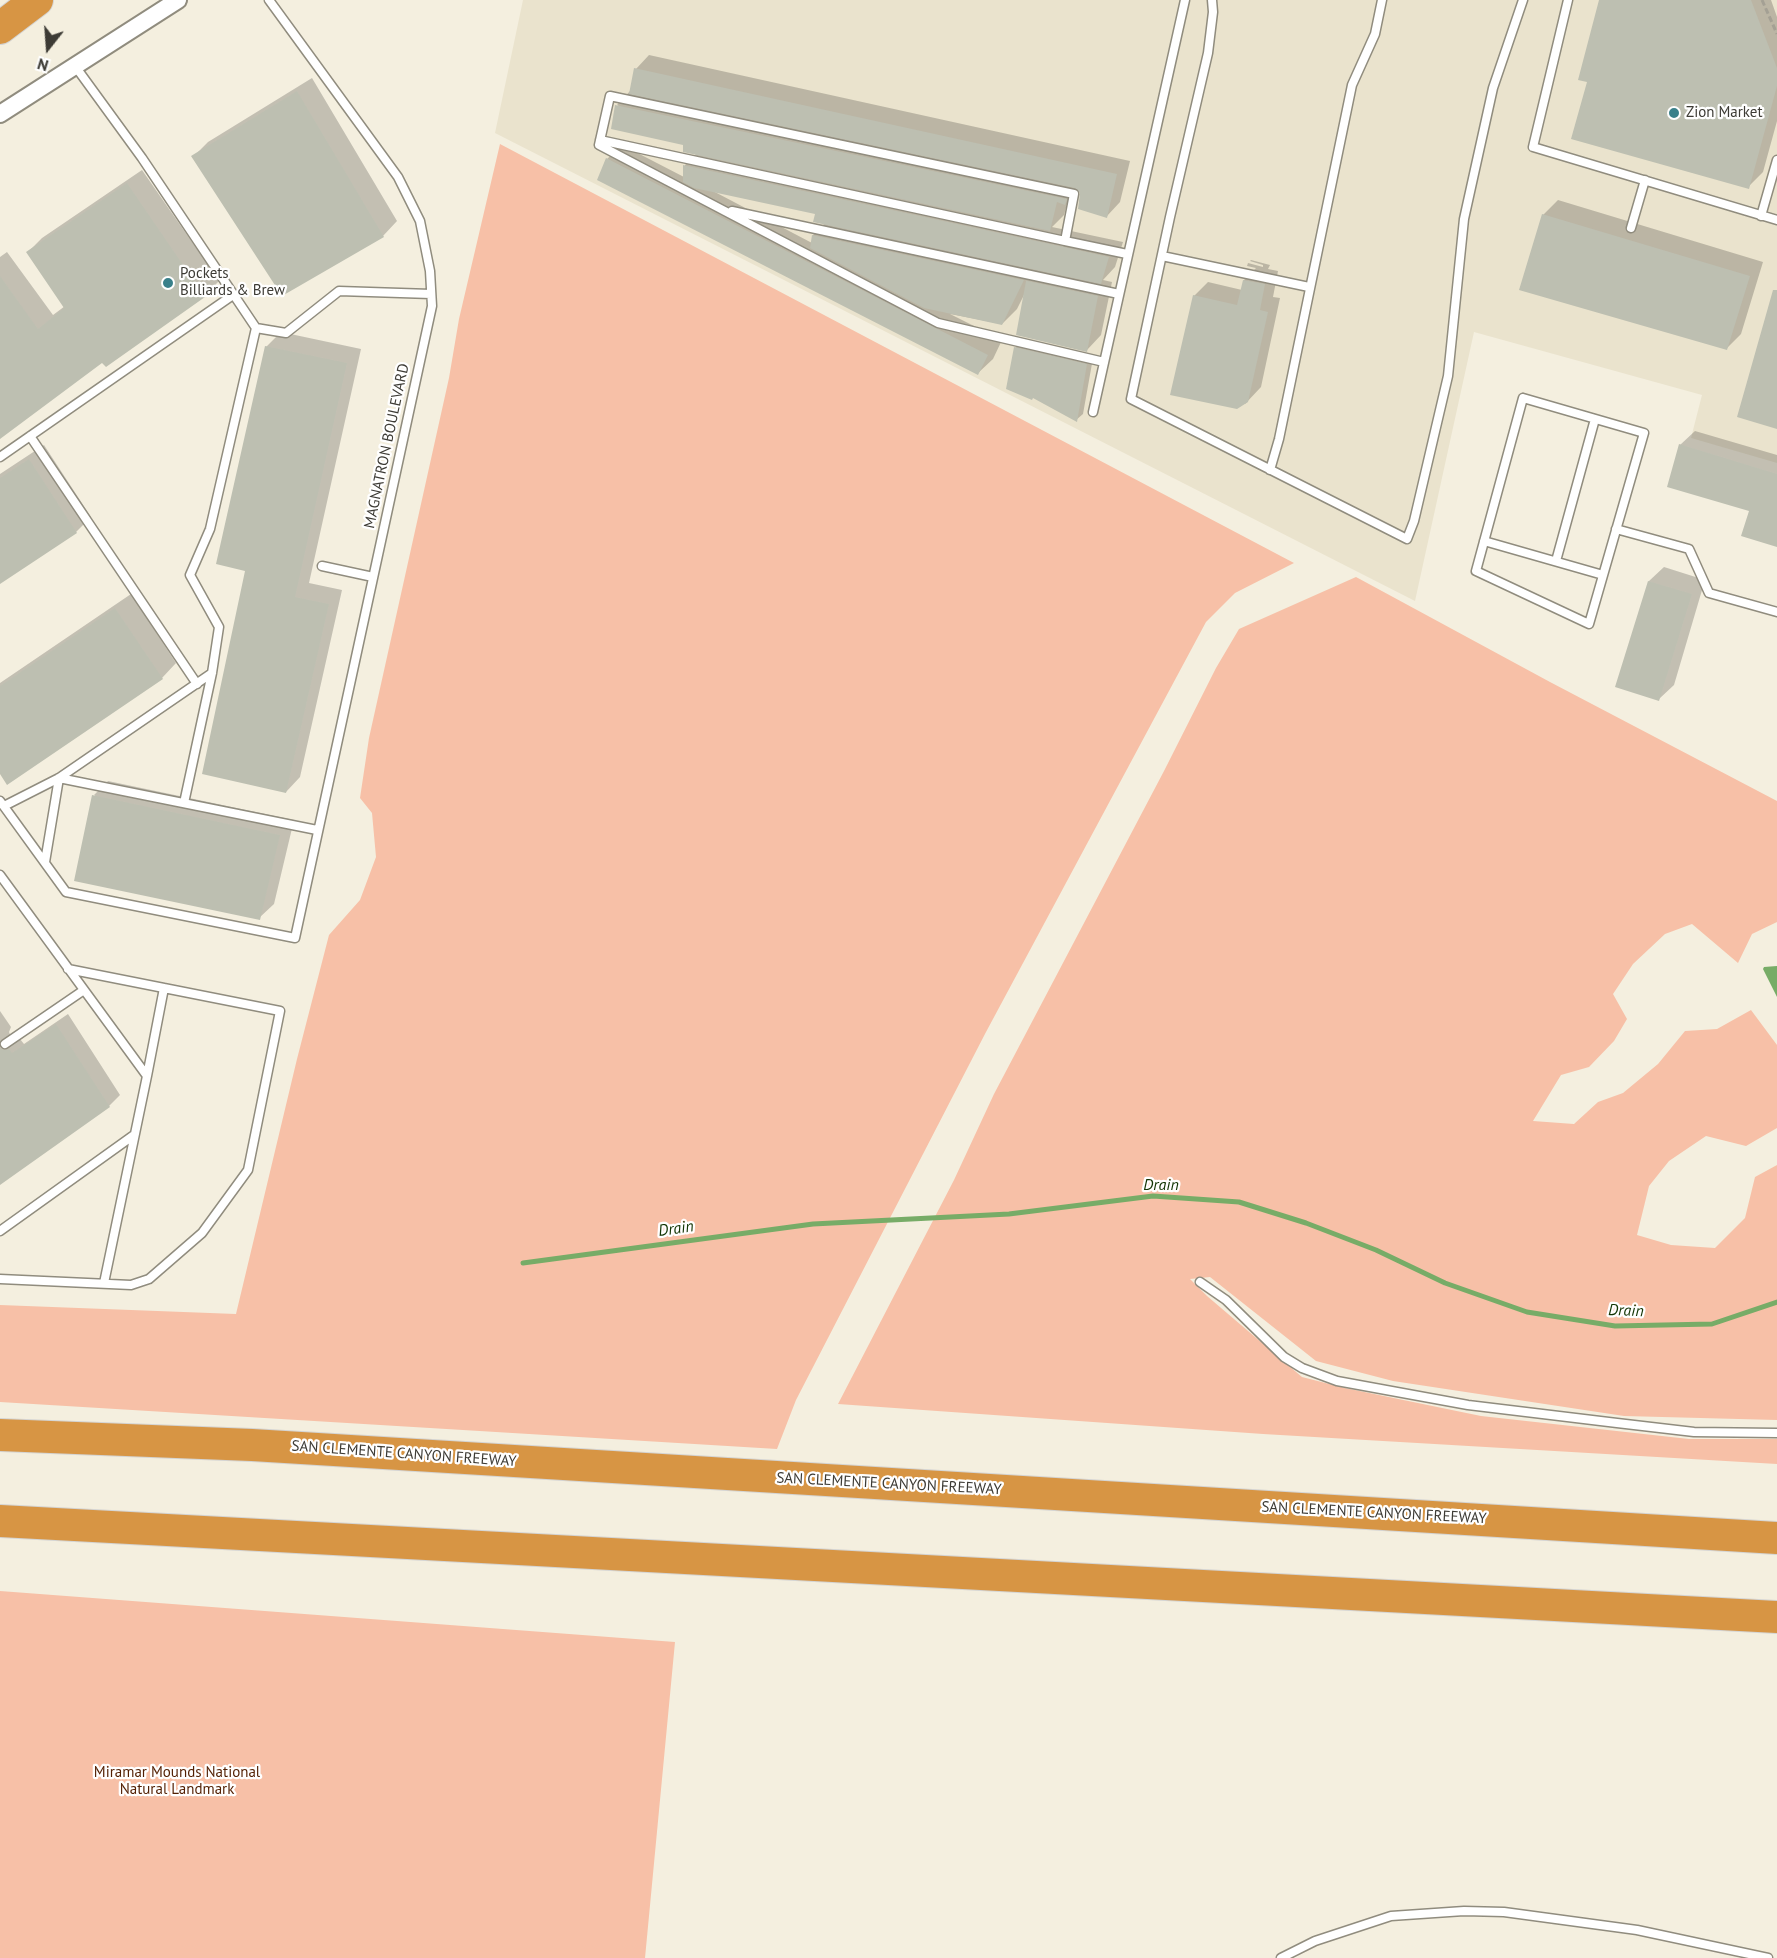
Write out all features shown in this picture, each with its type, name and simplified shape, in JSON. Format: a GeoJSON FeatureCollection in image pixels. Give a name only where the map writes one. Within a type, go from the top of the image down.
{"type":"FeatureCollection","features":[{"type":"Feature","properties":{"kind":"highway"},"geometry":{"type":"LineString","coordinates":[[0,28],[37,0]]}},
{"type":"Feature","properties":{"kind":"highway","name":"SAN CLEMENTE CANYON FREEWAY"},"geometry":{"type":"LineString","coordinates":[[0,1435],[252,1445],[1777,1538]]}},
{"type":"Feature","properties":{"kind":"highway"},"geometry":{"type":"LineString","coordinates":[[0,1521],[1777,1617]]}},
{"type":"Feature","properties":{"kind":"highway"},"geometry":{"type":"LineString","coordinates":[[1619,1608],[1777,1630]]}},
{"type":"Feature","properties":{"kind":"street"},"geometry":{"type":"LineString","coordinates":[[0,114],[178,0]]}},
{"type":"Feature","properties":{"kind":"lane","name":"MAGNATRON BOULEVARD"},"geometry":{"type":"LineString","coordinates":[[45,862],[66,892],[295,938],[432,306],[430,271],[420,221],[398,177],[269,0]]}},
{"type":"Feature","properties":{"kind":"lane"},"geometry":{"type":"LineString","coordinates":[[1093,412],[1185,0]]}},
{"type":"Feature","properties":{"kind":"lane"},"geometry":{"type":"LineString","coordinates":[[1212,0],[1213,12],[1208,53],[1131,399],[1407,539],[1414,521],[1448,376],[1467,208],[1492,88],[1523,0]]}},
{"type":"Feature","properties":{"kind":"lane"},"geometry":{"type":"LineString","coordinates":[[1270,470],[1279,439],[1352,85],[1375,34],[1382,0]]}},
{"type":"Feature","properties":{"kind":"lane"},"geometry":{"type":"LineString","coordinates":[[1568,0],[1533,147],[1777,220]]}},
{"type":"Feature","properties":{"kind":"lane"},"geometry":{"type":"LineString","coordinates":[[75,66],[142,158],[256,328],[286,333],[339,291],[431,294]]}},
{"type":"Feature","properties":{"kind":"lane"},"geometry":{"type":"LineString","coordinates":[[1065,241],[1074,194],[609,96],[599,145],[938,323],[1104,362]]}},
{"type":"Feature","properties":{"kind":"lane"},"geometry":{"type":"LineString","coordinates":[[600,140],[1127,254]]}},
{"type":"Feature","properties":{"kind":"lane"},"geometry":{"type":"LineString","coordinates":[[1761,216],[1777,160]]}},
{"type":"Feature","properties":{"kind":"lane"},"geometry":{"type":"LineString","coordinates":[[1631,228],[1645,180]]}},
{"type":"Feature","properties":{"kind":"lane"},"geometry":{"type":"LineString","coordinates":[[722,209],[1119,294]]}},
{"type":"Feature","properties":{"kind":"lane"},"geometry":{"type":"LineString","coordinates":[[1162,256],[1309,287]]}},
{"type":"Feature","properties":{"kind":"lane"},"geometry":{"type":"LineString","coordinates":[[0,457],[233,295]]}},
{"type":"Feature","properties":{"kind":"lane"},"geometry":{"type":"LineString","coordinates":[[184,803],[212,674],[219,627],[190,575],[210,529],[256,328]]}},
{"type":"Feature","properties":{"kind":"lane"},"geometry":{"type":"LineString","coordinates":[[1523,398],[1644,433],[1616,529],[1589,624],[1476,571],[1523,398]]}},
{"type":"Feature","properties":{"kind":"lane"},"geometry":{"type":"LineString","coordinates":[[1556,561],[1595,419]]}},
{"type":"Feature","properties":{"kind":"lane"},"geometry":{"type":"LineString","coordinates":[[30,436],[197,684]]}},
{"type":"Feature","properties":{"kind":"lane"},"geometry":{"type":"LineString","coordinates":[[1616,529],[1689,549],[1709,593],[1777,612]]}},
{"type":"Feature","properties":{"kind":"lane"},"geometry":{"type":"LineString","coordinates":[[1484,541],[1603,575]]}},
{"type":"Feature","properties":{"kind":"lane"},"geometry":{"type":"LineString","coordinates":[[322,566],[373,577]]}},
{"type":"Feature","properties":{"kind":"lane"},"geometry":{"type":"LineString","coordinates":[[45,862],[2,803],[59,778],[212,674]]}},
{"type":"Feature","properties":{"kind":"lane"},"geometry":{"type":"LineString","coordinates":[[59,778],[317,830]]}},
{"type":"Feature","properties":{"kind":"lane"},"geometry":{"type":"LineString","coordinates":[[45,862],[59,778]]}},
{"type":"Feature","properties":{"kind":"lane"},"geometry":{"type":"LineString","coordinates":[[0,875],[147,1076]]}},
{"type":"Feature","properties":{"kind":"lane"},"geometry":{"type":"LineString","coordinates":[[0,1279],[131,1285],[149,1279],[202,1233],[248,1170],[280,1011],[68,969]]}},
{"type":"Feature","properties":{"kind":"lane"},"geometry":{"type":"LineString","coordinates":[[104,1283],[164,988]]}},
{"type":"Feature","properties":{"kind":"lane"},"geometry":{"type":"LineString","coordinates":[[5,1044],[84,990]]}},
{"type":"Feature","properties":{"kind":"lane"},"geometry":{"type":"LineString","coordinates":[[0,1231],[134,1135]]}},
{"type":"Feature","properties":{"kind":"lane"},"geometry":{"type":"LineString","coordinates":[[1200,1282],[1226,1300],[1284,1357],[1302,1368],[1337,1381],[1468,1405],[1617,1423],[1694,1432],[1777,1433]]}},
{"type":"Feature","properties":{"kind":"lane"},"geometry":{"type":"LineString","coordinates":[[1281,1958],[1315,1941],[1390,1916],[1474,1911],[1504,1912],[1636,1930],[1768,1958]]}},
{"type":"Feature","properties":{"kind":"path"},"geometry":{"type":"LineString","coordinates":[[1762,0],[1777,34]]}},
{"type":"Feature","properties":{"kind":"shaded area"},"geometry":{"type":"Polygon","coordinates":[[[523,0],[1777,0],[1777,463],[1691,438],[1702,395],[1474,332],[1415,601],[495,133],[523,0]]]}},
{"type":"Feature","properties":{"kind":"shaded area"},"geometry":{"type":"Polygon","coordinates":[[[1777,966],[1777,997],[1763,969],[1777,966]]]}},
{"type":"Feature","properties":{"kind":"green space"},"geometry":{"type":"Polygon","coordinates":[[[500,144],[1294,563],[1235,593],[1206,622],[986,1032],[796,1400],[777,1449],[0,1402],[0,1305],[236,1314],[329,935],[360,900],[376,857],[372,813],[360,798],[369,738],[449,378],[459,319],[500,144]]]}},
{"type":"Feature","properties":{"kind":"green space"},"geometry":{"type":"Polygon","coordinates":[[[1356,577],[1777,801],[1777,922],[1752,934],[1738,963],[1692,924],[1665,934],[1633,964],[1613,994],[1627,1019],[1614,1041],[1589,1067],[1561,1075],[1533,1121],[1574,1124],[1598,1102],[1623,1093],[1658,1064],[1685,1031],[1717,1029],[1751,1010],[1777,1045],[1777,1128],[1746,1146],[1706,1136],[1669,1161],[1649,1186],[1637,1235],[1671,1245],[1715,1248],[1745,1218],[1755,1177],[1777,1165],[1777,1420],[1624,1416],[1393,1381],[1316,1361],[1210,1277],[1190,1279],[1302,1377],[1481,1416],[1689,1439],[1777,1439],[1777,1464],[1263,1434],[838,1404],[954,1180],[994,1094],[1216,668],[1239,629],[1356,577]]]}},
{"type":"Feature","properties":{"kind":"green space","name":"Miramar Mounds National Natural Landmark"},"geometry":{"type":"Polygon","coordinates":[[[0,1591],[675,1642],[645,1958],[0,1958],[0,1591]]]}},
{"type":"Feature","properties":{"kind":"building","name":"Zion Market"},"geometry":{"type":"Polygon","coordinates":[[[1599,0],[1751,0],[1777,68],[1777,86],[1749,189],[1571,139],[1587,82],[1578,80],[1599,0]]]}},
{"type":"Feature","properties":{"kind":"building"},"geometry":{"type":"Polygon","coordinates":[[[634,68],[1117,174],[1107,218],[1078,209],[1080,193],[1075,188],[629,94],[634,68]]]}},
{"type":"Feature","properties":{"kind":"building"},"geometry":{"type":"Polygon","coordinates":[[[297,91],[384,237],[282,296],[191,156],[297,91]]]}},
{"type":"Feature","properties":{"kind":"building"},"geometry":{"type":"Polygon","coordinates":[[[615,105],[1067,199],[1065,205],[1057,202],[1050,231],[683,152],[683,145],[611,129],[615,105]]]}},
{"type":"Feature","properties":{"kind":"building"},"geometry":{"type":"Polygon","coordinates":[[[606,158],[988,355],[978,375],[597,180],[606,158]]]}},
{"type":"Feature","properties":{"kind":"building"},"geometry":{"type":"Polygon","coordinates":[[[683,165],[1109,257],[1101,284],[813,222],[815,214],[694,188],[683,182],[683,165]]]}},
{"type":"Feature","properties":{"kind":"building"},"geometry":{"type":"Polygon","coordinates":[[[127,183],[205,297],[106,367],[102,363],[0,439],[0,276],[38,329],[64,308],[26,252],[127,183]]]}},
{"type":"Feature","properties":{"kind":"building"},"geometry":{"type":"Polygon","coordinates":[[[1542,214],[1750,276],[1727,350],[1519,290],[1542,214]]]}},
{"type":"Feature","properties":{"kind":"building"},"geometry":{"type":"Polygon","coordinates":[[[812,235],[1024,280],[1002,325],[924,308],[810,248],[812,235]]]}},
{"type":"Feature","properties":{"kind":"building"},"geometry":{"type":"Polygon","coordinates":[[[1025,280],[1098,296],[1087,352],[1016,335],[1025,280]]]}},
{"type":"Feature","properties":{"kind":"building"},"geometry":{"type":"Polygon","coordinates":[[[1243,280],[1265,284],[1260,310],[1268,312],[1248,402],[1237,409],[1170,395],[1193,295],[1237,305],[1243,280]]]}},
{"type":"Feature","properties":{"kind":"building"},"geometry":{"type":"Polygon","coordinates":[[[1773,290],[1777,290],[1777,429],[1737,417],[1773,290]]]}},
{"type":"Feature","properties":{"kind":"building"},"geometry":{"type":"Polygon","coordinates":[[[265,346],[347,363],[295,597],[329,604],[286,793],[202,774],[245,571],[216,564],[265,346]]]}},
{"type":"Feature","properties":{"kind":"building"},"geometry":{"type":"Polygon","coordinates":[[[1014,347],[1087,364],[1077,422],[1033,398],[1032,400],[1006,389],[1014,347]]]}},
{"type":"Feature","properties":{"kind":"building"},"geometry":{"type":"Polygon","coordinates":[[[1679,444],[1777,474],[1777,547],[1741,536],[1749,511],[1667,487],[1679,444]]]}},
{"type":"Feature","properties":{"kind":"building"},"geometry":{"type":"Polygon","coordinates":[[[29,459],[77,533],[0,584],[0,478],[29,459]]]}},
{"type":"Feature","properties":{"kind":"building"},"geometry":{"type":"Polygon","coordinates":[[[1648,581],[1692,594],[1659,701],[1615,687],[1648,581]]]}},
{"type":"Feature","properties":{"kind":"building"},"geometry":{"type":"Polygon","coordinates":[[[115,608],[163,679],[7,785],[0,774],[0,686],[115,608]]]}},
{"type":"Feature","properties":{"kind":"building"},"geometry":{"type":"Polygon","coordinates":[[[92,795],[280,835],[260,920],[74,881],[92,795]]]}},
{"type":"Feature","properties":{"kind":"building"},"geometry":{"type":"Polygon","coordinates":[[[56,1024],[110,1107],[0,1185],[0,1048],[9,1049],[12,1053],[56,1024]]]}},
{"type":"Feature","properties":{"kind":"waterway","name":"Drain"},"geometry":{"type":"LineString","coordinates":[[523,1263],[813,1224],[1009,1214],[1153,1196],[1239,1202],[1306,1223],[1376,1250],[1445,1283],[1527,1312],[1615,1326],[1712,1324],[1777,1302]]}},
{"type":"Feature","properties":{"kind":"place","name":"Zion Market"},"geometry":{"type":"Point","coordinates":[1674,113]}},
{"type":"Feature","properties":{"kind":"place","name":"Pockets Billiards & Brew"},"geometry":{"type":"Point","coordinates":[168,283]}}]}
